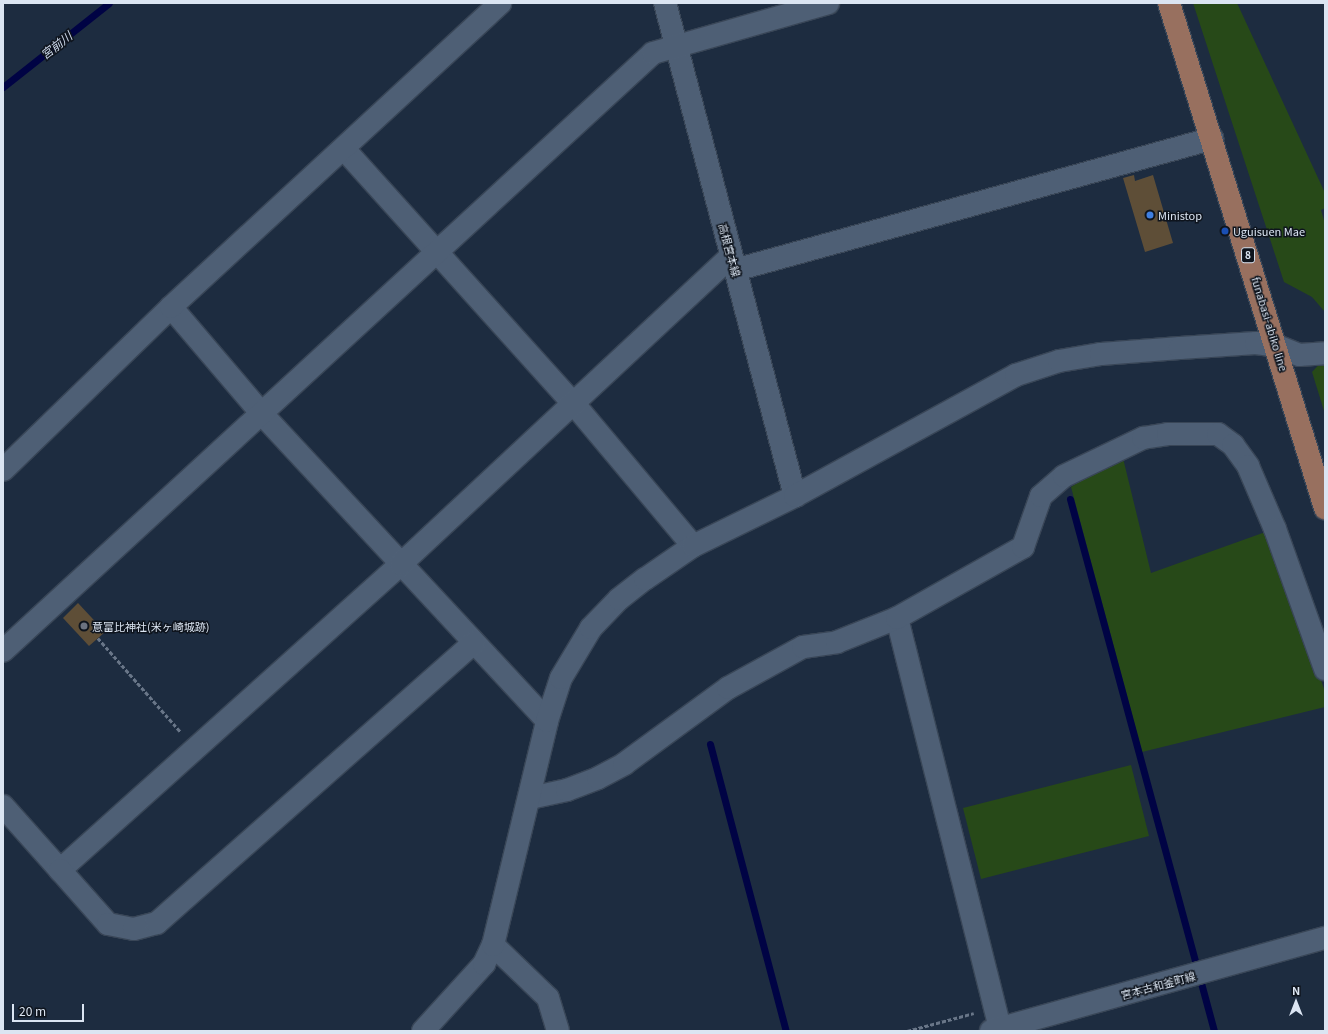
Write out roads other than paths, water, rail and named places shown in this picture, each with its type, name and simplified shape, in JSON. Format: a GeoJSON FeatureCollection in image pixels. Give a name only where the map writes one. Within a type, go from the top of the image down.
{"type":"FeatureCollection","features":[{"type":"Feature","properties":{"kind":"main road","name":"funabasi-abiko line"},"geometry":{"type":"LineString","coordinates":[[1169,3],[1277,346],[1325,508]]}},
{"type":"Feature","properties":{"kind":"street"},"geometry":{"type":"LineString","coordinates":[[3,470],[171,307],[345,150],[500,3]]}},
{"type":"Feature","properties":{"kind":"street","name":"高根宮本線"},"geometry":{"type":"LineString","coordinates":[[665,3],[795,496]]}},
{"type":"Feature","properties":{"kind":"street"},"geometry":{"type":"LineString","coordinates":[[3,651],[263,415],[653,54],[677,44],[828,3]]}},
{"type":"Feature","properties":{"kind":"street"},"geometry":{"type":"LineString","coordinates":[[60,870],[401,564],[574,404],[733,263],[1212,139]]}},
{"type":"Feature","properties":{"kind":"street"},"geometry":{"type":"LineString","coordinates":[[345,150],[574,404],[693,546]]}},
{"type":"Feature","properties":{"kind":"street"},"geometry":{"type":"LineString","coordinates":[[171,307],[263,415],[547,721]]}},
{"type":"Feature","properties":{"kind":"street"},"geometry":{"type":"LineString","coordinates":[[423,1031],[484,964],[493,945],[530,798],[547,721],[561,678],[591,628],[619,599],[693,546],[795,496],[1016,375],[1059,361],[1101,354],[1180,348],[1256,343],[1277,346],[1299,355],[1325,354]]}},
{"type":"Feature","properties":{"kind":"street"},"geometry":{"type":"LineString","coordinates":[[530,798],[566,790],[624,764],[728,688],[803,648],[837,642],[897,618],[1023,547],[1041,496],[1064,476],[1143,438],[1168,434],[1218,434],[1233,445],[1248,466],[1275,529],[1325,669]]}},
{"type":"Feature","properties":{"kind":"street"},"geometry":{"type":"LineString","coordinates":[[897,618],[997,1030]]}},
{"type":"Feature","properties":{"kind":"street"},"geometry":{"type":"LineString","coordinates":[[3,806],[108,924],[134,929],[157,923],[474,643]]}},
{"type":"Feature","properties":{"kind":"street","name":"宮本古和釜町線"},"geometry":{"type":"LineString","coordinates":[[997,1030],[1325,938]]}},
{"type":"Feature","properties":{"kind":"street"},"geometry":{"type":"LineString","coordinates":[[493,945],[548,998],[558,1031]]}},
{"type":"Feature","properties":{"kind":"waterway","name":"宮前川"},"geometry":{"type":"LineString","coordinates":[[3,87],[109,3]]}},
{"type":"Feature","properties":{"kind":"waterway"},"geometry":{"type":"LineString","coordinates":[[1070,499],[1214,1031]]}},
{"type":"Feature","properties":{"kind":"waterway"},"geometry":{"type":"LineString","coordinates":[[710,744],[786,1031]]}},
{"type":"Feature","properties":{"kind":"place","name":"Ministop"},"geometry":{"type":"Point","coordinates":[1150,215]}},
{"type":"Feature","properties":{"kind":"place","name":"Uguisuen Mae"},"geometry":{"type":"Point","coordinates":[1225,231]}},
{"type":"Feature","properties":{"kind":"place","name":"意富比神社(米ヶ崎城跡)"},"geometry":{"type":"Point","coordinates":[84,626]}}]}
